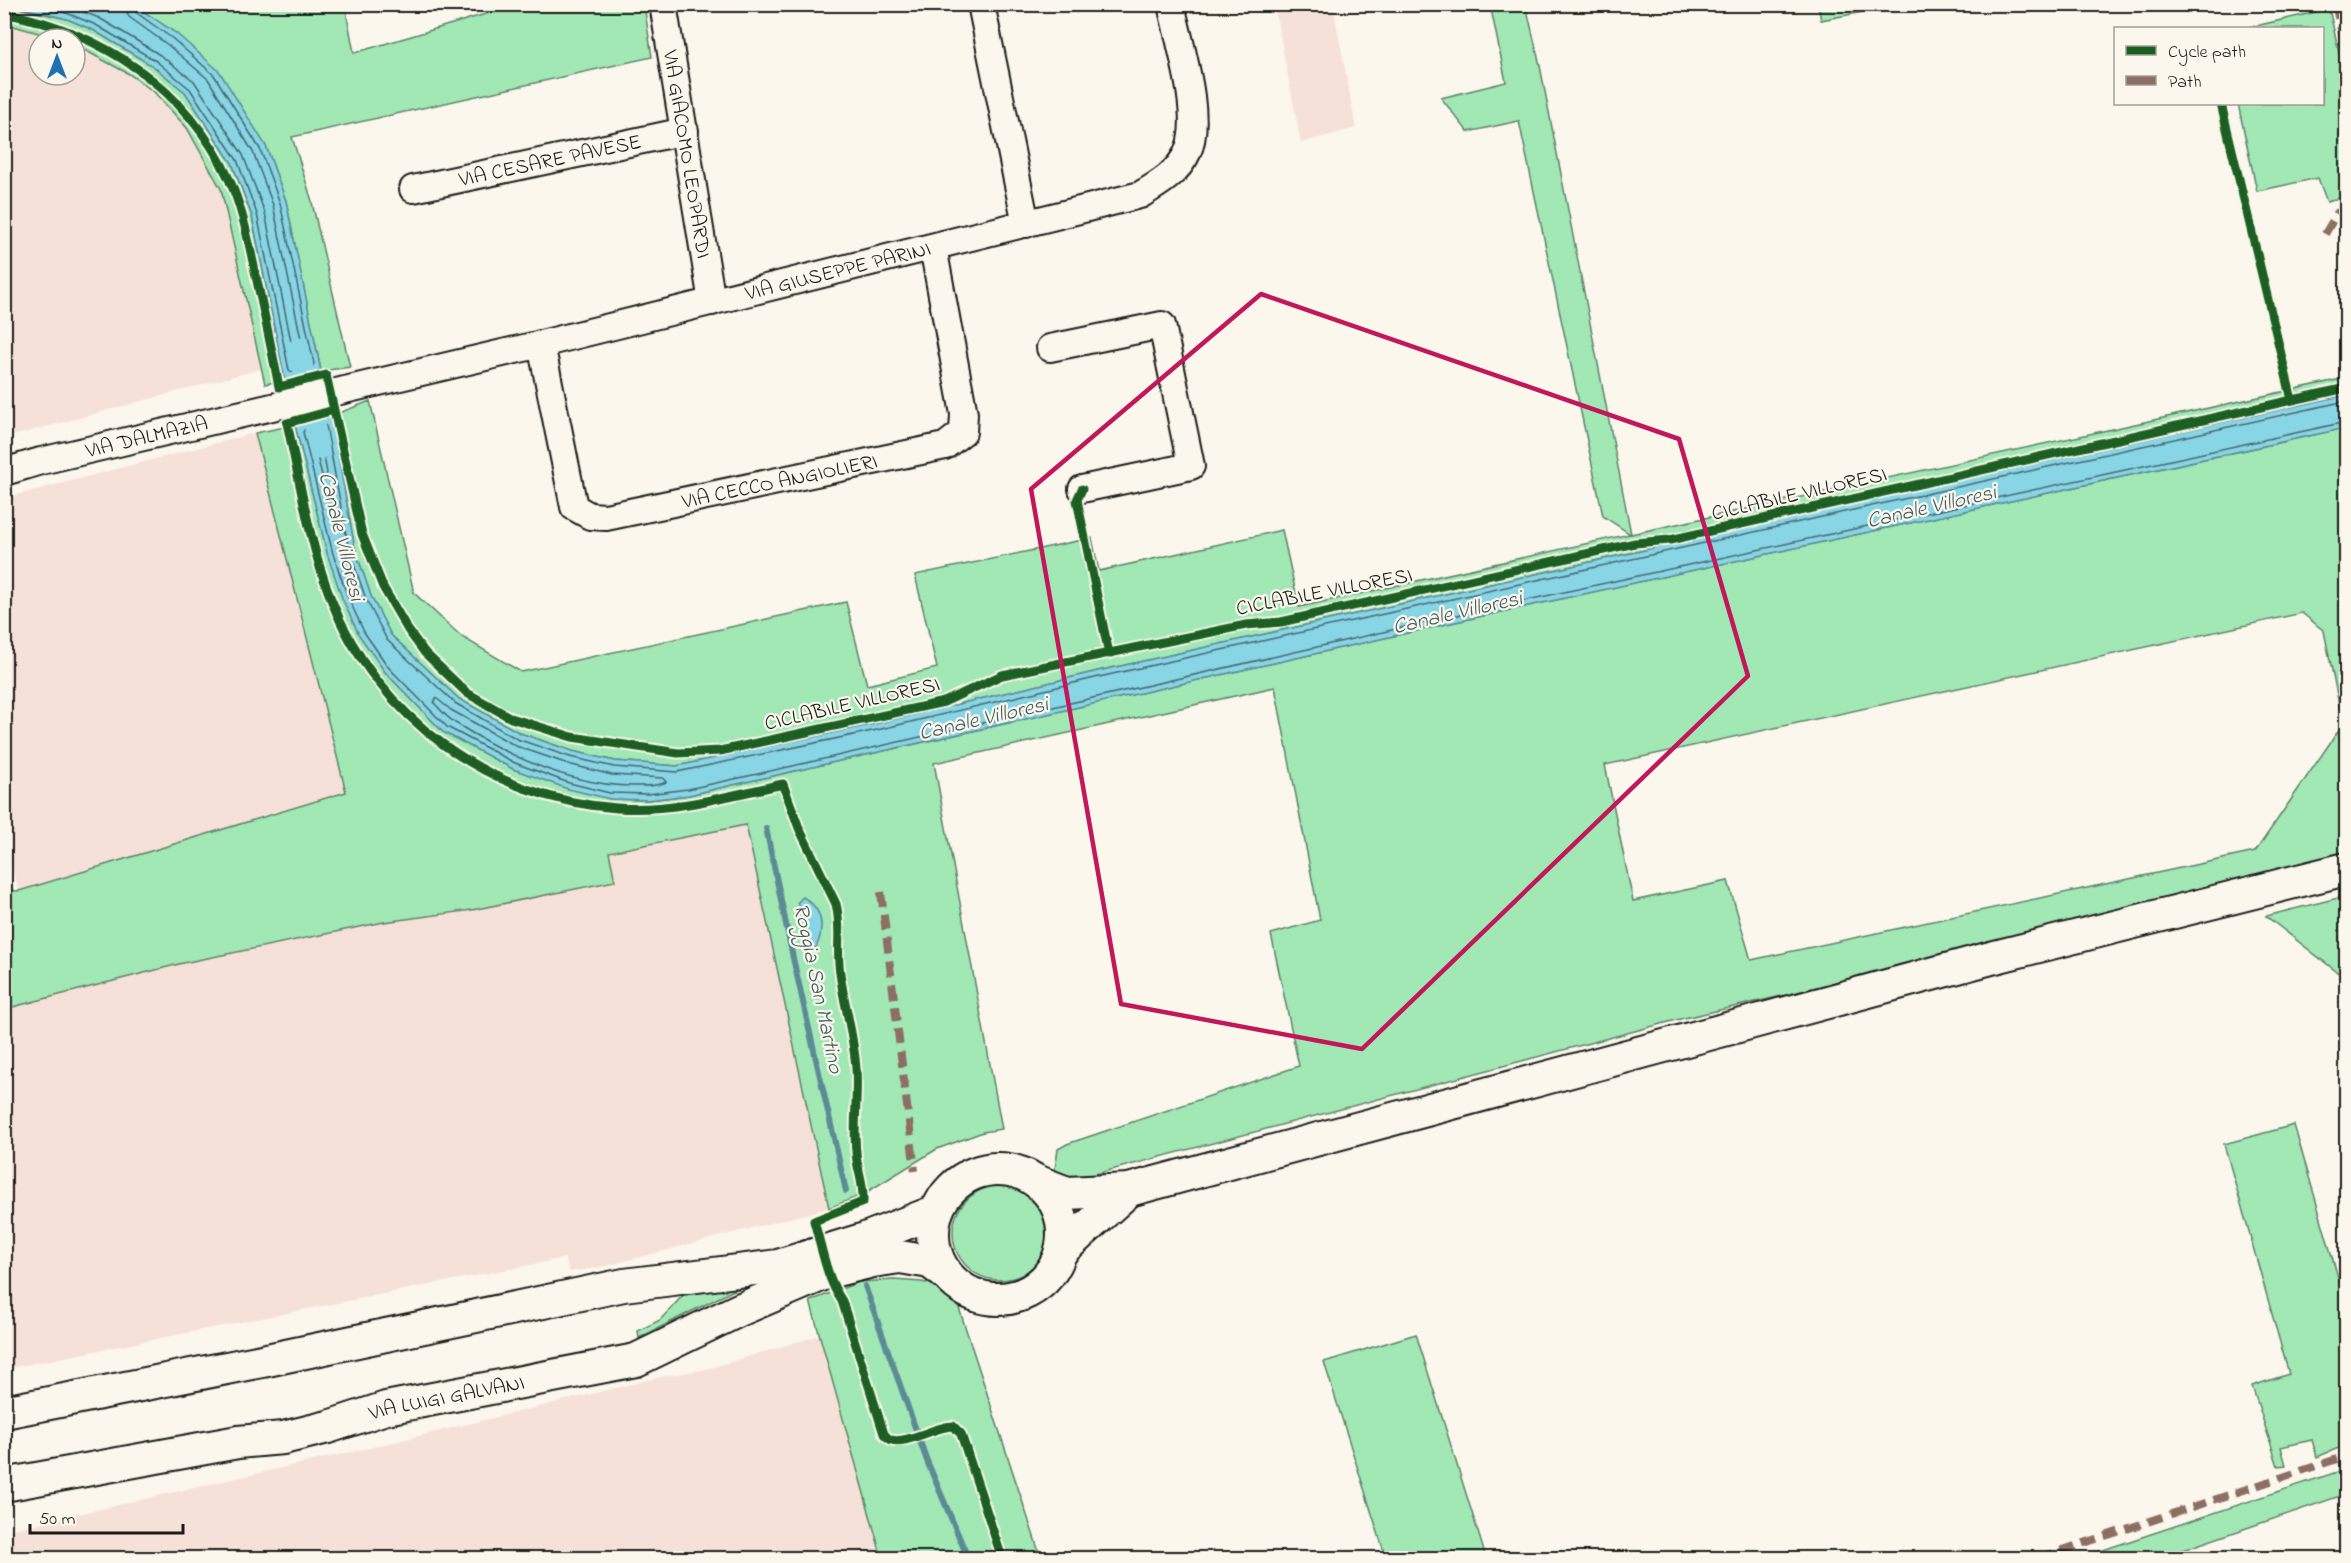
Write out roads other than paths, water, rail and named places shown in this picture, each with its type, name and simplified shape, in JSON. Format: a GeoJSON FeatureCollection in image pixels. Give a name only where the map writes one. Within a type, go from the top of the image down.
{"type":"FeatureCollection","features":[{"type":"Feature","properties":{"kind":"main road"},"geometry":{"type":"LineString","coordinates":[[946,1274],[933,1244],[937,1211],[950,1191],[968,1177],[979,1172],[1003,1170],[1025,1175],[1067,1193],[1129,1190],[1991,958],[2346,869]]}},
{"type":"Feature","properties":{"kind":"main road"},"geometry":{"type":"LineString","coordinates":[[869,1250],[930,1262],[967,1292],[988,1299],[1010,1299],[1030,1291],[1041,1284],[1057,1264],[1063,1232],[1060,1212],[1046,1190],[1036,1181]]}},
{"type":"Feature","properties":{"kind":"main road"},"geometry":{"type":"LineString","coordinates":[[1061,1251],[1129,1190]]}},
{"type":"Feature","properties":{"kind":"main road"},"geometry":{"type":"LineString","coordinates":[[4,1412],[267,1360],[624,1285],[778,1266],[869,1250],[937,1211]]}},
{"type":"Feature","properties":{"kind":"main road","name":"VIA LUIGI GALVANI"},"geometry":{"type":"LineString","coordinates":[[4,1485],[238,1442],[283,1438],[328,1427],[386,1408],[636,1360],[739,1310],[828,1272],[869,1250]]}},
{"type":"Feature","properties":{"kind":"street","name":"VIA GIACOMO LEOPARDI"},"geometry":{"type":"LineString","coordinates":[[663,4],[712,302]]}},
{"type":"Feature","properties":{"kind":"street"},"geometry":{"type":"LineString","coordinates":[[981,4],[1026,224]]}},
{"type":"Feature","properties":{"kind":"street","name":"VIA GIUSEPPE PARINI"},"geometry":{"type":"LineString","coordinates":[[326,393],[541,344],[1140,195],[1166,180],[1188,153],[1193,128],[1193,109],[1171,4]]}},
{"type":"Feature","properties":{"kind":"street","name":"VIA CESARE PAVESE"},"geometry":{"type":"LineString","coordinates":[[413,189],[685,131]]}},
{"type":"Feature","properties":{"kind":"street","name":"VIA CECCO ANGIOLIERI"},"geometry":{"type":"LineString","coordinates":[[541,344],[574,507],[590,516],[606,517],[945,446],[963,432],[964,414],[933,247]]}},
{"type":"Feature","properties":{"kind":"street"},"geometry":{"type":"LineString","coordinates":[[1050,348],[1162,325],[1191,466],[1082,489]]}},
{"type":"Feature","properties":{"kind":"street","name":"VIA DALMAZIA"},"geometry":{"type":"LineString","coordinates":[[4,472],[41,461],[326,393]]}},
{"type":"Feature","properties":{"kind":"water"},"geometry":{"type":"Polygon","coordinates":[[[11,5],[134,5],[177,34],[219,71],[266,146],[286,201],[321,371],[285,380],[252,216],[232,163],[185,92],[153,66],[93,30],[67,19],[11,5]]]}},
{"type":"Feature","properties":{"kind":"water"},"geometry":{"type":"Polygon","coordinates":[[[2346,395],[2346,428],[1460,621],[689,795],[648,800],[610,799],[568,789],[513,769],[443,732],[385,672],[359,635],[342,598],[328,556],[295,425],[331,416],[355,549],[371,596],[391,635],[459,699],[520,733],[572,751],[615,761],[677,766],[875,724],[1098,671],[2346,395]]]}},
{"type":"Feature","properties":{"kind":"water"},"geometry":{"type":"Polygon","coordinates":[[[803,897],[815,907],[820,919],[821,933],[816,948],[810,948],[804,943],[806,920],[797,903],[803,897]]]}},
{"type":"Feature","properties":{"kind":"waterway","name":"Canale Villoresi"},"geometry":{"type":"LineString","coordinates":[[299,347],[319,449]]}},
{"type":"Feature","properties":{"kind":"waterway","name":"Roggia San Martino"},"geometry":{"type":"LineString","coordinates":[[766,828],[846,1191]]}},
{"type":"Feature","properties":{"kind":"waterway","name":"Roggia San Martino"},"geometry":{"type":"LineString","coordinates":[[865,1286],[927,1461],[968,1558]]}}]}
